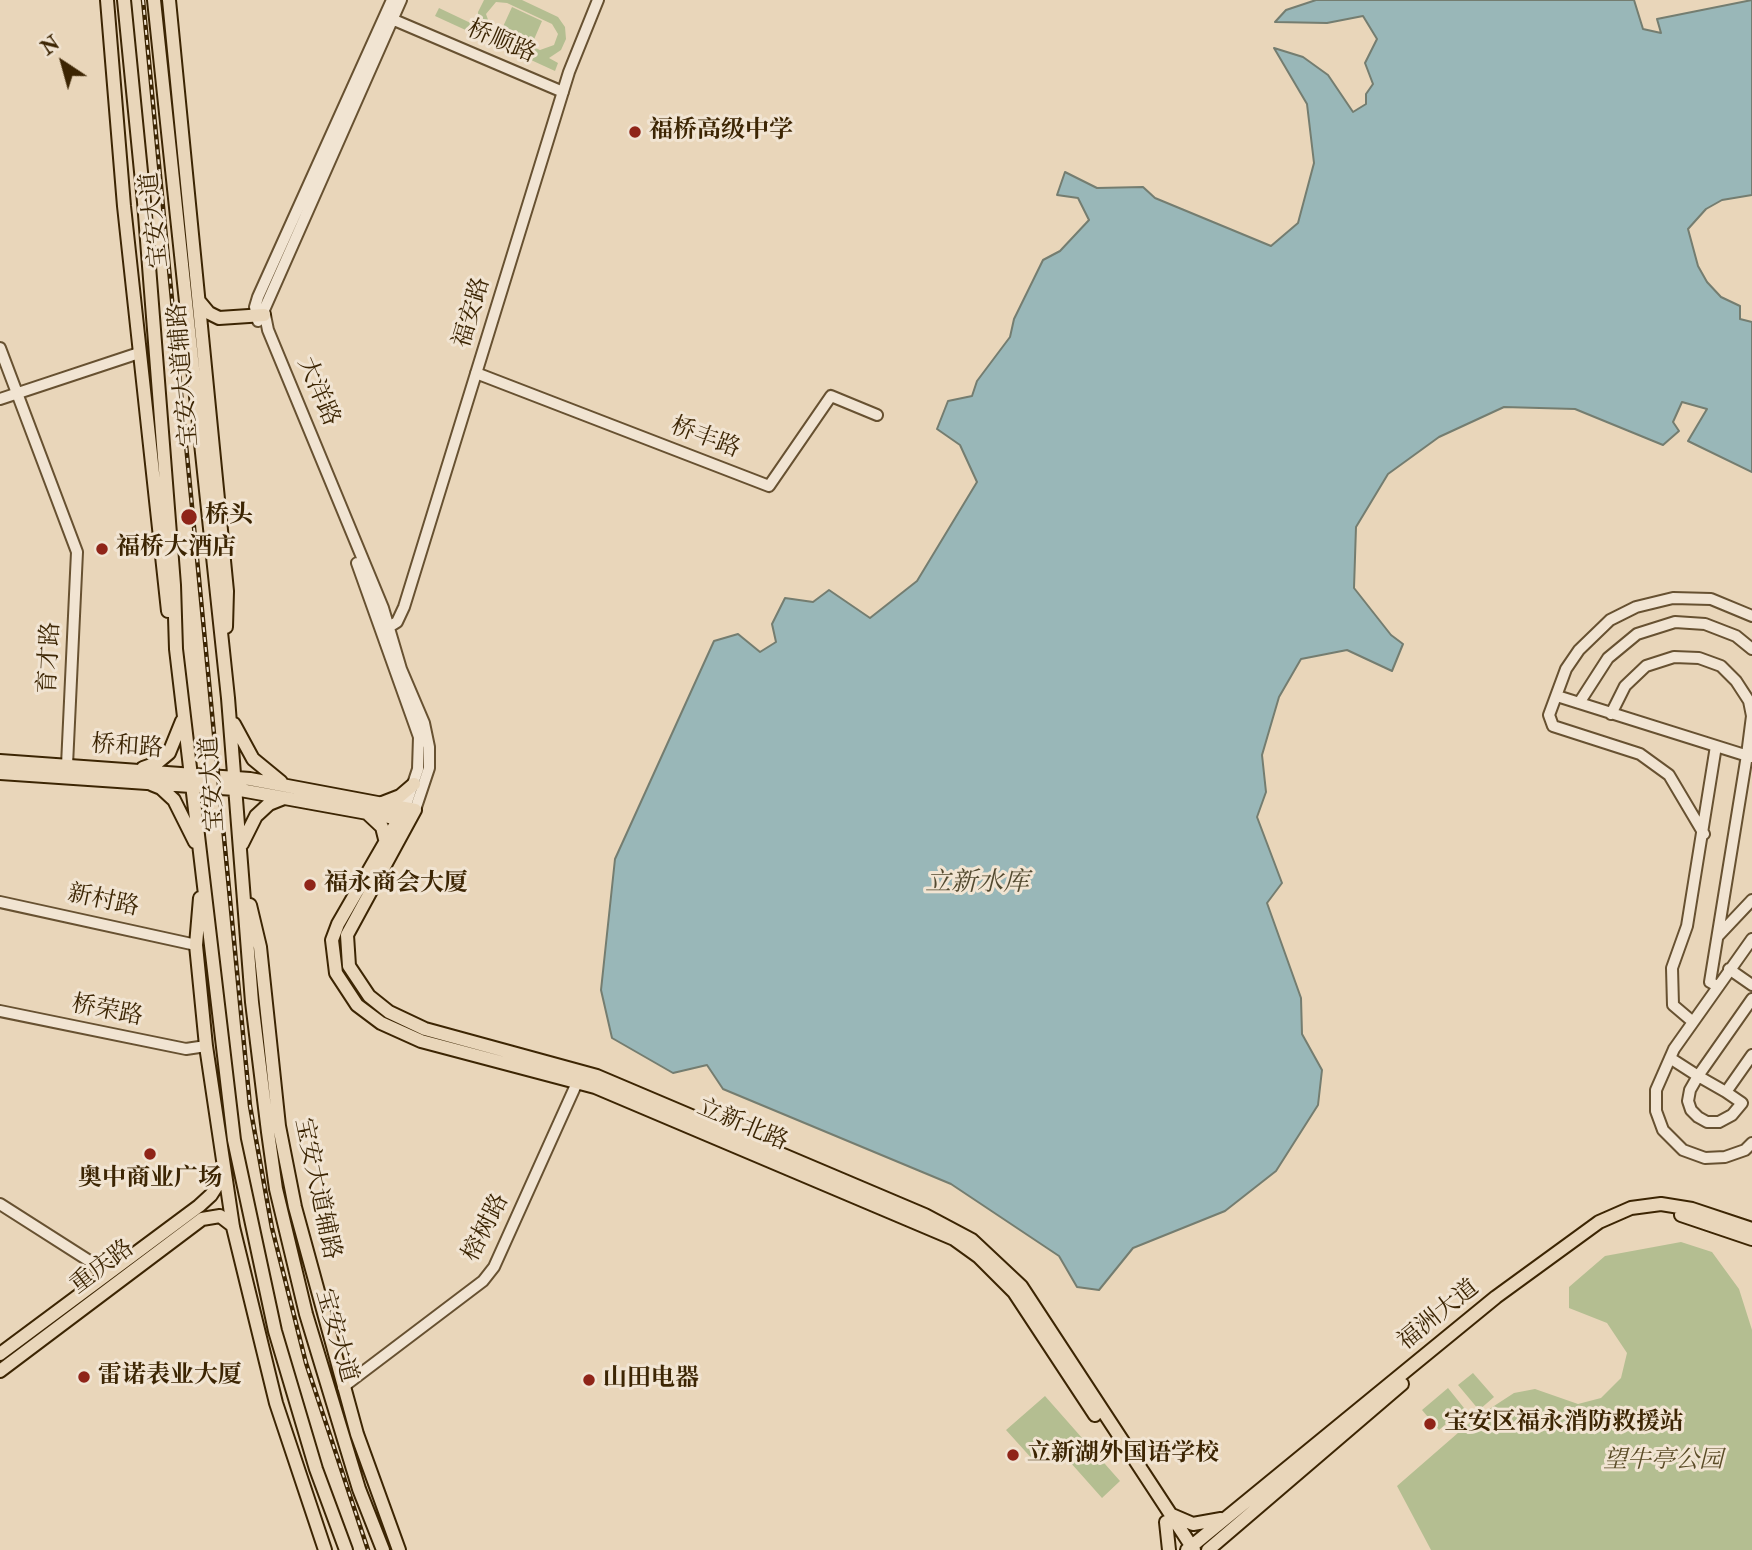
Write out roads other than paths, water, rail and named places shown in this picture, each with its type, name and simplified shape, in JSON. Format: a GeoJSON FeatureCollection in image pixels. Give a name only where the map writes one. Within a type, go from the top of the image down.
{"type":"FeatureCollection","features":[{"type":"Feature","properties":{"kind":"main road","name":"宝安大道辅路"},"geometry":{"type":"LineString","coordinates":[[107,0],[163,586],[176,649]]}},
{"type":"Feature","properties":{"kind":"main road","name":"宝安大道"},"geometry":{"type":"LineString","coordinates":[[124,0],[144,201],[174,585],[176,649],[237,1151],[275,1331],[316,1469],[346,1550]]}},
{"type":"Feature","properties":{"kind":"main road","name":"宝安大道"},"geometry":{"type":"LineString","coordinates":[[154,0],[228,698],[260,1079],[276,1189],[300,1292],[335,1414],[383,1550]]}},
{"type":"Feature","properties":{"kind":"main road","name":"宝安大道辅路"},"geometry":{"type":"LineString","coordinates":[[169,0],[227,591],[224,663]]}},
{"type":"Feature","properties":{"kind":"main road"},"geometry":{"type":"LineString","coordinates":[[199,301],[209,313],[219,318],[261,317]]}},
{"type":"Feature","properties":{"kind":"main road"},"geometry":{"type":"LineString","coordinates":[[203,339],[218,326],[261,317]]}},
{"type":"Feature","properties":{"kind":"main road"},"geometry":{"type":"LineString","coordinates":[[228,698],[236,731],[248,752],[289,792],[268,804],[256,816],[240,851]]}},
{"type":"Feature","properties":{"kind":"main road"},"geometry":{"type":"LineString","coordinates":[[135,775],[169,753],[178,737],[184,714]]}},
{"type":"Feature","properties":{"kind":"main road","name":"桥和路"},"geometry":{"type":"LineString","coordinates":[[0,761],[67,765],[135,775]]}},
{"type":"Feature","properties":{"kind":"main road","name":"桥和路"},"geometry":{"type":"LineString","coordinates":[[0,773],[135,775],[234,783],[377,803],[408,814]]}},
{"type":"Feature","properties":{"kind":"main road"},"geometry":{"type":"LineString","coordinates":[[135,775],[169,794],[179,807],[200,855]]}},
{"type":"Feature","properties":{"kind":"main road"},"geometry":{"type":"LineString","coordinates":[[377,803],[400,796],[414,784]]}},
{"type":"Feature","properties":{"kind":"main road","name":"桥和路"},"geometry":{"type":"LineString","coordinates":[[289,792],[366,812],[408,814]]}},
{"type":"Feature","properties":{"kind":"main road"},"geometry":{"type":"LineString","coordinates":[[366,812],[382,827],[386,843]]}},
{"type":"Feature","properties":{"kind":"main road","name":"立新北路"},"geometry":{"type":"LineString","coordinates":[[408,814],[386,843],[338,924],[332,940],[336,973],[352,1001],[381,1023],[421,1041],[580,1076]]}},
{"type":"Feature","properties":{"kind":"main road","name":"立新北路"},"geometry":{"type":"LineString","coordinates":[[408,814],[347,934],[349,966],[362,989],[389,1012],[425,1029],[580,1076],[925,1215],[958,1231],[985,1250],[1021,1286],[1189,1549]]}},
{"type":"Feature","properties":{"kind":"main road","name":"宝安大道辅路"},"geometry":{"type":"LineString","coordinates":[[242,869],[260,947],[273,1084],[295,1207],[343,1387],[399,1550]]}},
{"type":"Feature","properties":{"kind":"main road"},"geometry":{"type":"LineString","coordinates":[[201,870],[196,945],[223,1176],[276,1404],[323,1545]]}},
{"type":"Feature","properties":{"kind":"main road","name":"重庆路"},"geometry":{"type":"LineString","coordinates":[[0,1371],[155,1246],[205,1201],[223,1176]]}},
{"type":"Feature","properties":{"kind":"main road","name":"福洲大道"},"geometry":{"type":"LineString","coordinates":[[1189,1549],[1496,1297],[1599,1222],[1632,1208],[1661,1204],[1692,1209],[1752,1233]]}},
{"type":"Feature","properties":{"kind":"main road","name":"福洲大道"},"geometry":{"type":"LineString","coordinates":[[1208,1550],[1476,1322],[1601,1229],[1633,1215],[1661,1211],[1752,1233]]}},
{"type":"Feature","properties":{"kind":"main road","name":"重庆路"},"geometry":{"type":"LineString","coordinates":[[0,1354],[105,1276],[207,1217],[220,1216],[233,1227]]}},
{"type":"Feature","properties":{"kind":"main road"},"geometry":{"type":"LineString","coordinates":[[316,1469],[323,1545]]}},
{"type":"Feature","properties":{"kind":"main road"},"geometry":{"type":"LineString","coordinates":[[1169,1550],[1167,1516],[1193,1524],[1213,1522],[1231,1514]]}},
{"type":"Feature","properties":{"kind":"main road"},"geometry":{"type":"LineString","coordinates":[[1220,1550],[1232,1529]]}},
{"type":"Feature","properties":{"kind":"street"},"geometry":{"type":"LineString","coordinates":[[388,18],[392,0]]}},
{"type":"Feature","properties":{"kind":"street"},"geometry":{"type":"LineString","coordinates":[[261,317],[258,297],[388,18],[401,0]]}},
{"type":"Feature","properties":{"kind":"street","name":"福安路"},"geometry":{"type":"LineString","coordinates":[[385,629],[400,618],[404,607],[563,92],[598,0]]}},
{"type":"Feature","properties":{"kind":"street","name":"桥顺路"},"geometry":{"type":"LineString","coordinates":[[388,18],[563,92]]}},
{"type":"Feature","properties":{"kind":"street","name":"大洋路"},"geometry":{"type":"LineString","coordinates":[[261,317],[428,739],[428,774],[408,814]]}},
{"type":"Feature","properties":{"kind":"street"},"geometry":{"type":"LineString","coordinates":[[0,348],[16,393]]}},
{"type":"Feature","properties":{"kind":"street"},"geometry":{"type":"LineString","coordinates":[[0,400],[139,353]]}},
{"type":"Feature","properties":{"kind":"street","name":"桥丰路"},"geometry":{"type":"LineString","coordinates":[[476,373],[769,486],[831,396],[877,415]]}},
{"type":"Feature","properties":{"kind":"street","name":"育才路"},"geometry":{"type":"LineString","coordinates":[[16,393],[77,552],[67,765]]}},
{"type":"Feature","properties":{"kind":"street"},"geometry":{"type":"LineString","coordinates":[[1704,834],[1669,775],[1640,754],[1553,726],[1549,715],[1566,669],[1579,650],[1610,620],[1636,607],[1673,598],[1711,599],[1752,615]]}},
{"type":"Feature","properties":{"kind":"street"},"geometry":{"type":"LineString","coordinates":[[1579,703],[1608,658],[1637,634],[1675,622],[1705,624],[1736,636],[1752,649]]}},
{"type":"Feature","properties":{"kind":"street","name":"大洋路"},"geometry":{"type":"LineString","coordinates":[[385,629],[419,737],[419,762],[408,814]]}},
{"type":"Feature","properties":{"kind":"street"},"geometry":{"type":"LineString","coordinates":[[1611,714],[1625,686],[1646,666],[1674,657],[1699,658],[1721,666],[1736,681],[1749,701],[1752,716],[1749,756],[1710,982],[1717,986]]}},
{"type":"Feature","properties":{"kind":"street"},"geometry":{"type":"LineString","coordinates":[[1557,696],[1749,756]]}},
{"type":"Feature","properties":{"kind":"street"},"geometry":{"type":"LineString","coordinates":[[1693,1022],[1673,1005],[1672,968],[1687,926],[1704,834],[1716,746]]}},
{"type":"Feature","properties":{"kind":"street"},"geometry":{"type":"LineString","coordinates":[[1717,937],[1752,900]]}},
{"type":"Feature","properties":{"kind":"street","name":"新村路"},"geometry":{"type":"LineString","coordinates":[[0,902],[196,945]]}},
{"type":"Feature","properties":{"kind":"street"},"geometry":{"type":"LineString","coordinates":[[1750,947],[1729,969],[1670,1058],[1656,1090],[1656,1111],[1664,1130],[1683,1150],[1704,1158],[1735,1153],[1752,1143]]}},
{"type":"Feature","properties":{"kind":"street"},"geometry":{"type":"LineString","coordinates":[[1729,969],[1752,985]]}},
{"type":"Feature","properties":{"kind":"street"},"geometry":{"type":"LineString","coordinates":[[1742,1103],[1732,1115],[1719,1122],[1707,1122],[1691,1110],[1688,1101],[1690,1090],[1698,1076],[1752,999]]}},
{"type":"Feature","properties":{"kind":"street","name":"桥荣路"},"geometry":{"type":"LineString","coordinates":[[0,1012],[186,1049],[206,1046]]}},
{"type":"Feature","properties":{"kind":"street"},"geometry":{"type":"LineString","coordinates":[[1726,1092],[1752,1055]]}},
{"type":"Feature","properties":{"kind":"street"},"geometry":{"type":"LineString","coordinates":[[1670,1058],[1752,1111]]}},
{"type":"Feature","properties":{"kind":"street","name":"榕树路"},"geometry":{"type":"LineString","coordinates":[[343,1387],[483,1281],[494,1267],[580,1076]]}},
{"type":"Feature","properties":{"kind":"street"},"geometry":{"type":"LineString","coordinates":[[0,1204],[71,1248],[105,1276]]}},
{"type":"Feature","properties":{"kind":"water","name":"立新水库"},"geometry":{"type":"Polygon","coordinates":[[[1316,0],[1634,0],[1643,29],[1661,33],[1657,19],[1752,0],[1752,195],[1722,200],[1706,209],[1688,229],[1698,266],[1707,282],[1721,297],[1740,306],[1740,319],[1752,322],[1752,472],[1688,441],[1707,409],[1682,402],[1673,422],[1679,431],[1663,445],[1575,409],[1504,407],[1439,437],[1388,474],[1356,527],[1354,588],[1391,635],[1403,644],[1392,671],[1347,650],[1301,659],[1279,697],[1262,755],[1266,792],[1257,817],[1282,883],[1267,903],[1301,998],[1302,1034],[1322,1070],[1318,1105],[1276,1171],[1225,1211],[1133,1248],[1099,1290],[1077,1287],[1059,1256],[951,1184],[723,1089],[707,1065],[673,1073],[612,1038],[601,990],[615,859],[714,641],[738,634],[760,652],[776,642],[772,624],[785,598],[813,602],[829,590],[870,618],[917,581],[977,482],[960,445],[937,429],[948,401],[972,396],[977,381],[1010,337],[1014,319],[1043,260],[1060,251],[1089,220],[1078,198],[1057,195],[1065,172],[1097,188],[1143,187],[1155,198],[1271,246],[1298,223],[1314,163],[1307,104],[1274,48],[1303,57],[1328,75],[1353,112],[1366,104],[1366,94],[1373,84],[1365,63],[1377,39],[1363,16],[1327,23],[1275,22],[1286,10],[1316,0]]]}},
{"type":"Feature","properties":{"kind":"railway"},"geometry":{"type":"LineString","coordinates":[[143,0],[250,1106],[272,1228],[306,1363],[368,1550]]}},
{"type":"Feature","properties":{"kind":"place","name":"福桥高级中学"},"geometry":{"type":"Point","coordinates":[635,132]}},
{"type":"Feature","properties":{"kind":"place","name":"桥头"},"geometry":{"type":"Point","coordinates":[189,517]}},
{"type":"Feature","properties":{"kind":"place","name":"福桥大酒店"},"geometry":{"type":"Point","coordinates":[102,549]}},
{"type":"Feature","properties":{"kind":"place","name":"福永商会大厦"},"geometry":{"type":"Point","coordinates":[310,885]}},
{"type":"Feature","properties":{"kind":"place","name":"奥中商业广场"},"geometry":{"type":"Point","coordinates":[150,1154]}},
{"type":"Feature","properties":{"kind":"place","name":"雷诺表业大厦"},"geometry":{"type":"Point","coordinates":[84,1377]}},
{"type":"Feature","properties":{"kind":"place","name":"山田电器"},"geometry":{"type":"Point","coordinates":[589,1380]}},
{"type":"Feature","properties":{"kind":"place","name":"宝安区福永消防救援站"},"geometry":{"type":"Point","coordinates":[1430,1424]}},
{"type":"Feature","properties":{"kind":"place","name":"立新湖外国语学校"},"geometry":{"type":"Point","coordinates":[1013,1455]}},
{"type":"Feature","properties":{"kind":"park label","name":"望牛亭公园"},"geometry":{"type":"Point","coordinates":[1663,1462]}}]}
